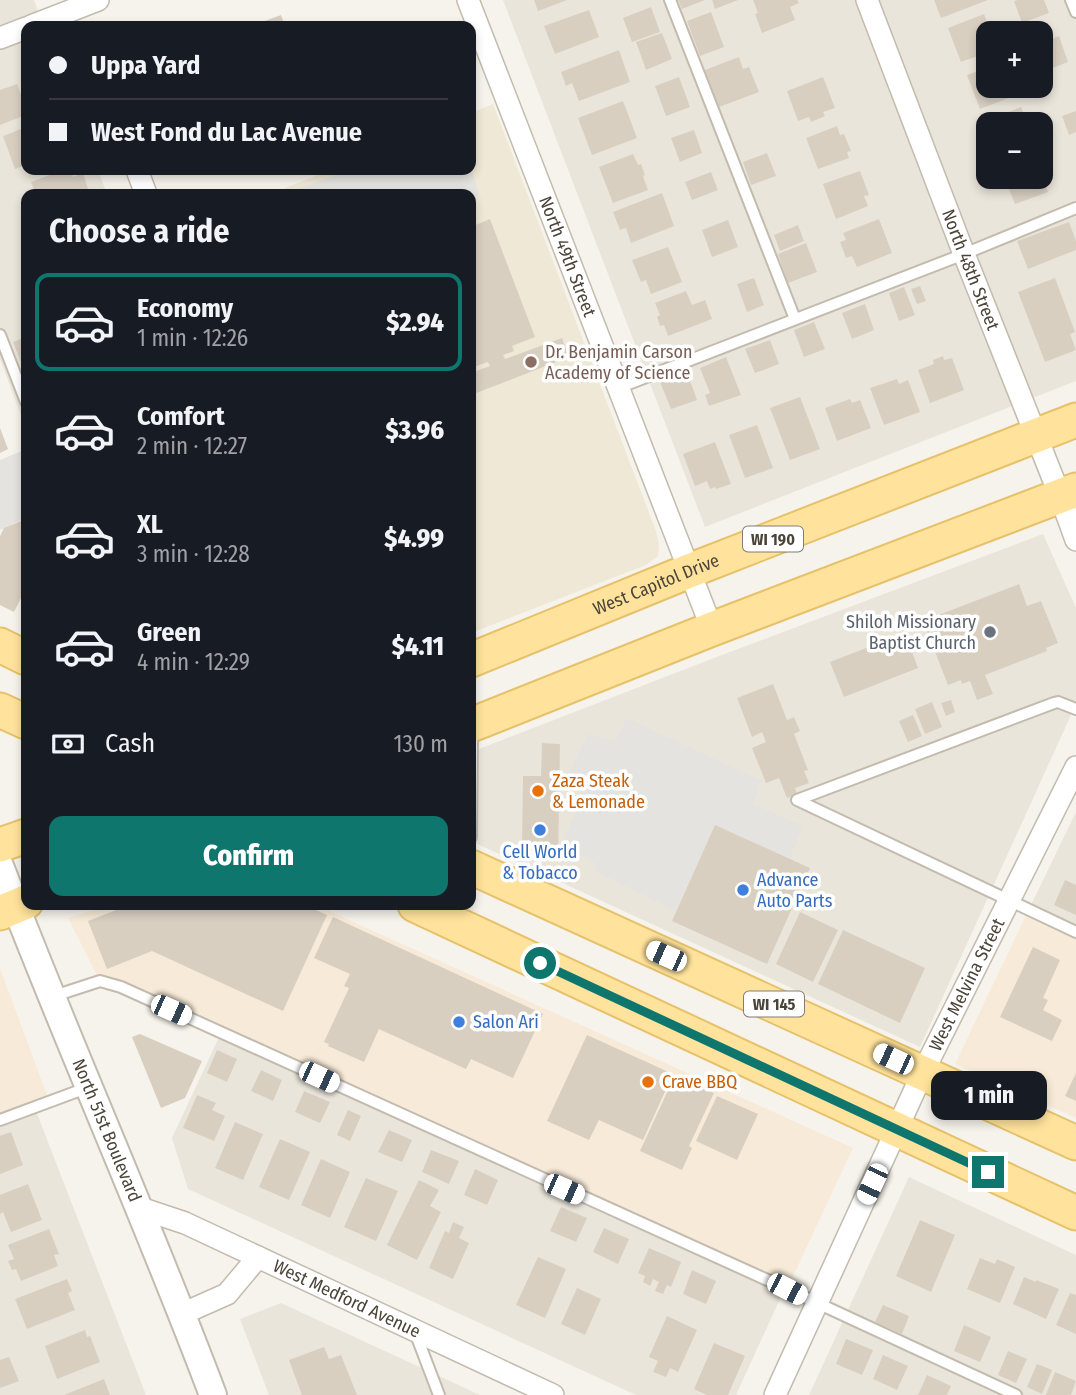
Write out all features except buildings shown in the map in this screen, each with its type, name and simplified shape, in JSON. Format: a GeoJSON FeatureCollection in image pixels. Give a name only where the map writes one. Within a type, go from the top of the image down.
{"type":"FeatureCollection","features":[{"type":"Feature","properties":{"kind":"main road","name":"West Capitol Drive"},"geometry":{"type":"LineString","coordinates":[[476,658],[1076,421]]}},
{"type":"Feature","properties":{"kind":"main road"},"geometry":{"type":"LineString","coordinates":[[476,723],[712,629],[1068,493]]}},
{"type":"Feature","properties":{"kind":"main road"},"geometry":{"type":"LineString","coordinates":[[0,645],[21,656]]}},
{"type":"Feature","properties":{"kind":"main road"},"geometry":{"type":"LineString","coordinates":[[0,710],[21,720]]}},
{"type":"Feature","properties":{"kind":"main road"},"geometry":{"type":"LineString","coordinates":[[0,845],[21,838]]}},
{"type":"Feature","properties":{"kind":"main road","name":"WI 145"},"geometry":{"type":"LineString","coordinates":[[476,869],[1076,1143]]}},
{"type":"Feature","properties":{"kind":"main road"},"geometry":{"type":"LineString","coordinates":[[426,910],[1076,1213]]}},
{"type":"Feature","properties":{"kind":"street"},"geometry":{"type":"LineString","coordinates":[[47,21],[98,0]]}},
{"type":"Feature","properties":{"kind":"street","name":"North 49th Street"},"geometry":{"type":"LineString","coordinates":[[468,0],[712,629]]}},
{"type":"Feature","properties":{"kind":"street","name":"North 48th Street"},"geometry":{"type":"LineString","coordinates":[[867,0],[1035,437],[1068,493],[1076,540]]}},
{"type":"Feature","properties":{"kind":"street"},"geometry":{"type":"LineString","coordinates":[[0,38],[21,30]]}},
{"type":"Feature","properties":{"kind":"street","name":"West Melvina Street"},"geometry":{"type":"LineString","coordinates":[[775,1395],[923,1072],[1076,767]]}},
{"type":"Feature","properties":{"kind":"street","name":"North 51st Boulevard"},"geometry":{"type":"LineString","coordinates":[[0,866],[14,907],[140,1208],[213,1395]]}},
{"type":"Feature","properties":{"kind":"street","name":"West Medford Avenue"},"geometry":{"type":"LineString","coordinates":[[140,1208],[185,1223],[553,1395]]}},
{"type":"Feature","properties":{"kind":"street"},"geometry":{"type":"LineString","coordinates":[[182,1314],[227,1294],[258,1257]]}},
{"type":"Feature","properties":{"kind":"lane"},"geometry":{"type":"LineString","coordinates":[[670,0],[794,319]]}},
{"type":"Feature","properties":{"kind":"lane"},"geometry":{"type":"LineString","coordinates":[[1071,0],[1076,12]]}},
{"type":"Feature","properties":{"kind":"lane"},"geometry":{"type":"LineString","coordinates":[[618,388],[1076,208]]}},
{"type":"Feature","properties":{"kind":"lane"},"geometry":{"type":"LineString","coordinates":[[0,335],[21,389]]}},
{"type":"Feature","properties":{"kind":"lane"},"geometry":{"type":"LineString","coordinates":[[1076,709],[1054,703],[797,800],[1076,932]]}},
{"type":"Feature","properties":{"kind":"lane"},"geometry":{"type":"LineString","coordinates":[[51,997],[100,981],[121,987],[1016,1395]]}},
{"type":"Feature","properties":{"kind":"lane"},"geometry":{"type":"LineString","coordinates":[[0,1120],[89,1087]]}},
{"type":"Feature","properties":{"kind":"lane"},"geometry":{"type":"LineString","coordinates":[[414,1330],[439,1395]]}},
{"type":"Feature","properties":{"kind":"shaded area"},"geometry":{"type":"Polygon","coordinates":[[[0,0],[34,0],[41,21],[21,21],[21,175],[100,175],[105,189],[21,189],[21,416],[0,359],[0,0]]]}},
{"type":"Feature","properties":{"kind":"shaded area"},"geometry":{"type":"Polygon","coordinates":[[[503,0],[1076,0],[1076,381],[705,527],[503,0]]]}},
{"type":"Feature","properties":{"kind":"shaded area","name":"Dr. Benjamin Carson Academy of Science"},"geometry":{"type":"Polygon","coordinates":[[[493,104],[656,531],[659,545],[658,556],[646,565],[476,631],[476,189],[283,189],[318,175],[476,175],[476,111],[493,104]]]}},
{"type":"Feature","properties":{"kind":"shaded area"},"geometry":{"type":"Polygon","coordinates":[[[336,175],[473,175],[480,195],[476,196],[476,189],[299,189],[336,175]]]}},
{"type":"Feature","properties":{"kind":"shaded area"},"geometry":{"type":"Polygon","coordinates":[[[21,451],[21,520],[0,530],[0,460],[21,451]]]}},
{"type":"Feature","properties":{"kind":"shaded area"},"geometry":{"type":"Polygon","coordinates":[[[1043,534],[1076,608],[1076,704],[920,1047],[476,843],[476,750],[1043,534]]]}},
{"type":"Feature","properties":{"kind":"shaded area"},"geometry":{"type":"Polygon","coordinates":[[[627,718],[762,781],[753,804],[803,826],[789,859],[715,825],[676,911],[597,872],[595,863],[565,845],[565,836],[588,787],[568,774],[588,734],[615,741],[627,718]]]}},
{"type":"Feature","properties":{"kind":"shaded area"},"geometry":{"type":"Polygon","coordinates":[[[1076,812],[1076,926],[1031,905],[1076,812]]]}},
{"type":"Feature","properties":{"kind":"shaded area"},"geometry":{"type":"Polygon","coordinates":[[[1031,905],[1076,926],[1076,1118],[955,1064],[1031,905]]]}},
{"type":"Feature","properties":{"kind":"shaded area"},"geometry":{"type":"Polygon","coordinates":[[[93,910],[327,910],[853,1148],[787,1289],[100,981],[68,918],[93,910]]]}},
{"type":"Feature","properties":{"kind":"shaded area"},"geometry":{"type":"Polygon","coordinates":[[[0,968],[51,1106],[0,1125],[0,968]]]}},
{"type":"Feature","properties":{"kind":"shaded area"},"geometry":{"type":"Polygon","coordinates":[[[221,1033],[785,1288],[736,1395],[636,1395],[188,1189],[172,1138],[221,1033]]]}},
{"type":"Feature","properties":{"kind":"shaded area"},"geometry":{"type":"Polygon","coordinates":[[[36,1111],[146,1395],[0,1395],[0,1125],[36,1111]]]}},
{"type":"Feature","properties":{"kind":"shaded area"},"geometry":{"type":"Polygon","coordinates":[[[909,1177],[1076,1255],[1076,1395],[809,1395],[909,1177]]]}},
{"type":"Feature","properties":{"kind":"shaded area"},"geometry":{"type":"Polygon","coordinates":[[[281,1303],[480,1395],[269,1395],[240,1319],[281,1303]]]}},
{"type":"Feature","properties":{"kind":"place","name":"Dr. Benjamin Carson Academy of Science"},"geometry":{"type":"Point","coordinates":[531,362]}},
{"type":"Feature","properties":{"kind":"place","name":"Shiloh Missionary Baptist Church"},"geometry":{"type":"Point","coordinates":[990,632]}},
{"type":"Feature","properties":{"kind":"place","name":"Zaza Steak & Lemonade"},"geometry":{"type":"Point","coordinates":[538,791]}},
{"type":"Feature","properties":{"kind":"place","name":"Cell World & Tobacco"},"geometry":{"type":"Point","coordinates":[540,830]}},
{"type":"Feature","properties":{"kind":"place","name":"Advance Auto Parts"},"geometry":{"type":"Point","coordinates":[743,890]}},
{"type":"Feature","properties":{"kind":"place","name":"Salon Ari"},"geometry":{"type":"Point","coordinates":[459,1022]}},
{"type":"Feature","properties":{"kind":"place","name":"Crave BBQ"},"geometry":{"type":"Point","coordinates":[648,1082]}},
{"type":"Feature","properties":{"kind":"route"},"geometry":{"type":"LineString","coordinates":[[540,963],[988,1172]]}}]}
